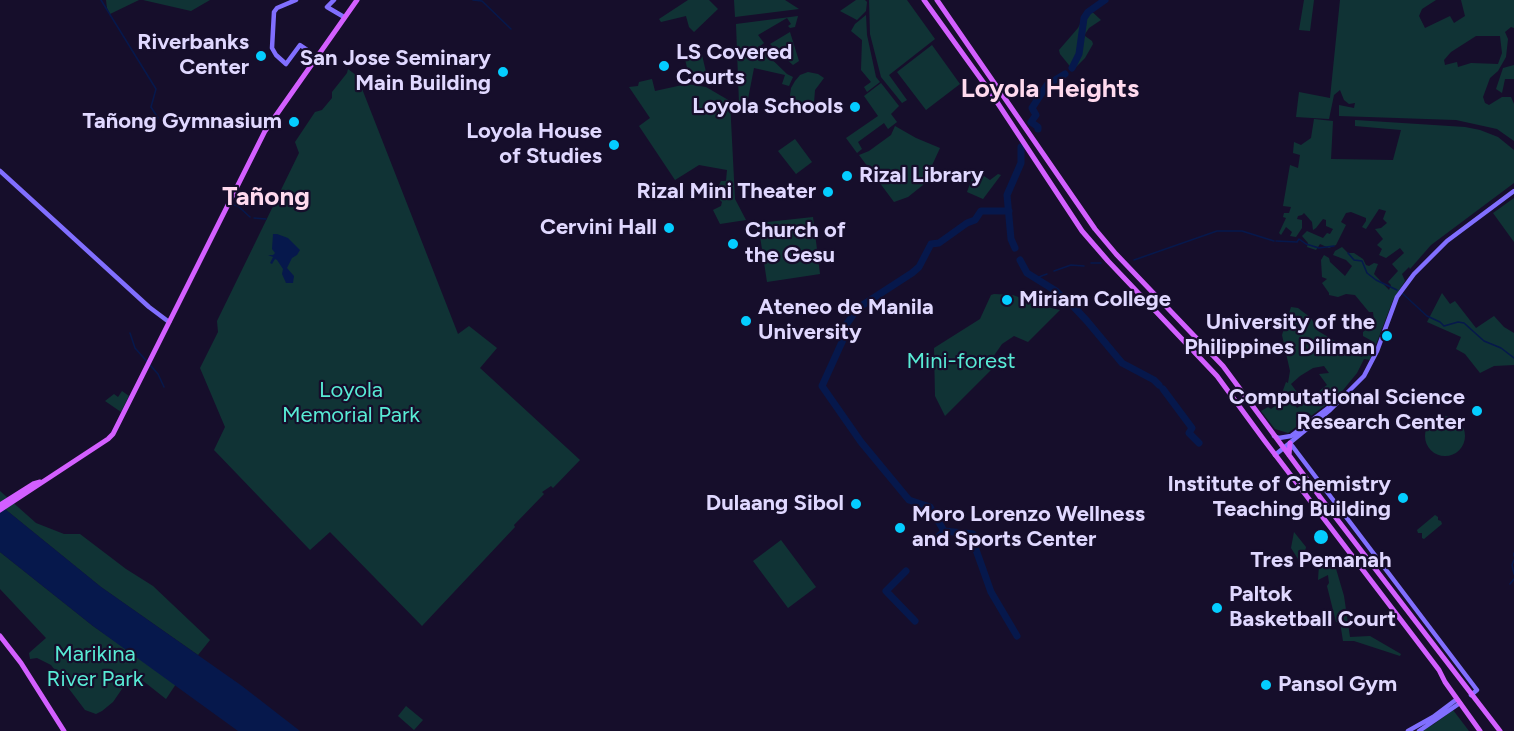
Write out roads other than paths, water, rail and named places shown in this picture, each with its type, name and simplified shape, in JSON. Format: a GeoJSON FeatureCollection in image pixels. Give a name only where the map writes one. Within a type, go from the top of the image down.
{"type":"FeatureCollection","features":[{"type":"Feature","properties":{"kind":"main road"},"geometry":{"type":"LineString","coordinates":[[0,505],[42,482],[111,437],[257,145],[271,121],[357,0]]}},
{"type":"Feature","properties":{"kind":"main road"},"geometry":{"type":"LineString","coordinates":[[924,0],[991,93],[1089,239],[1204,361],[1226,388],[1439,670],[1480,731]]}},
{"type":"Feature","properties":{"kind":"main road"},"geometry":{"type":"LineString","coordinates":[[937,0],[1095,229],[1223,366],[1289,457],[1500,731]]}},
{"type":"Feature","properties":{"kind":"main road"},"geometry":{"type":"LineString","coordinates":[[1226,388],[1236,396],[1274,449],[1278,450],[1282,447]]}},
{"type":"Feature","properties":{"kind":"main road"},"geometry":{"type":"LineString","coordinates":[[1289,457],[1290,443]]}},
{"type":"Feature","properties":{"kind":"main road"},"geometry":{"type":"LineString","coordinates":[[0,510],[28,490]]}},
{"type":"Feature","properties":{"kind":"main road"},"geometry":{"type":"LineString","coordinates":[[1314,506],[1323,501]]}},
{"type":"Feature","properties":{"kind":"main road"},"geometry":{"type":"LineString","coordinates":[[1371,581],[1379,575]]}},
{"type":"Feature","properties":{"kind":"main road"},"geometry":{"type":"LineString","coordinates":[[0,636],[21,663],[64,731]]}},
{"type":"Feature","properties":{"kind":"street"},"geometry":{"type":"LineString","coordinates":[[296,0],[277,8],[274,12],[272,48],[286,64],[300,45],[314,60]]}},
{"type":"Feature","properties":{"kind":"street"},"geometry":{"type":"LineString","coordinates":[[334,0],[327,8],[345,17]]}},
{"type":"Feature","properties":{"kind":"street"},"geometry":{"type":"LineString","coordinates":[[0,171],[149,307],[169,322]]}},
{"type":"Feature","properties":{"kind":"street"},"geometry":{"type":"LineString","coordinates":[[1275,455],[1352,390],[1370,368],[1397,297],[1408,280],[1448,241],[1514,191]]}},
{"type":"Feature","properties":{"kind":"street"},"geometry":{"type":"LineString","coordinates":[[1273,435],[1279,438],[1291,436],[1335,404]]}},
{"type":"Feature","properties":{"kind":"street"},"geometry":{"type":"LineString","coordinates":[[1290,443],[1477,690],[1471,695]]}},
{"type":"Feature","properties":{"kind":"street"},"geometry":{"type":"LineString","coordinates":[[1408,731],[1459,701]]}},
{"type":"Feature","properties":{"kind":"street"},"geometry":{"type":"LineString","coordinates":[[1419,731],[1459,701]]}},
{"type":"Feature","properties":{"kind":"waterway"},"geometry":{"type":"LineString","coordinates":[[101,0],[156,89],[151,107],[158,118]]}},
{"type":"Feature","properties":{"kind":"waterway"},"geometry":{"type":"LineString","coordinates":[[473,0],[482,1],[511,29]]}},
{"type":"Feature","properties":{"kind":"waterway"},"geometry":{"type":"LineString","coordinates":[[1072,68],[1079,54],[1084,18],[1088,12],[1105,0]]}},
{"type":"Feature","properties":{"kind":"waterway"},"geometry":{"type":"LineString","coordinates":[[1038,129],[1031,122],[1036,115],[1032,108],[1047,85],[1065,74]]}},
{"type":"Feature","properties":{"kind":"waterway"},"geometry":{"type":"LineString","coordinates":[[1015,248],[1011,239],[1007,195],[1021,163],[1021,147]]}},
{"type":"Feature","properties":{"kind":"waterway"},"geometry":{"type":"LineString","coordinates":[[233,205],[238,206],[250,217]]}},
{"type":"Feature","properties":{"kind":"waterway"},"geometry":{"type":"LineString","coordinates":[[938,537],[944,531],[930,507],[909,500],[861,442],[822,386],[847,331],[846,325],[858,308],[912,273],[919,267],[931,244],[939,243],[975,220],[981,211],[1009,211]]}},
{"type":"Feature","properties":{"kind":"waterway"},"geometry":{"type":"LineString","coordinates":[[254,218],[266,219]]}},
{"type":"Feature","properties":{"kind":"waterway"},"geometry":{"type":"LineString","coordinates":[[1134,260],[1217,231],[1242,231],[1274,241]]}},
{"type":"Feature","properties":{"kind":"waterway"},"geometry":{"type":"LineString","coordinates":[[1276,241],[1297,242],[1299,239],[1319,248],[1334,246]]}},
{"type":"Feature","properties":{"kind":"waterway"},"geometry":{"type":"LineString","coordinates":[[1348,253],[1354,260],[1362,261],[1367,273],[1376,280],[1397,290]]}},
{"type":"Feature","properties":{"kind":"waterway"},"geometry":{"type":"LineString","coordinates":[[1020,260],[1027,273],[1056,291],[1069,303]]}},
{"type":"Feature","properties":{"kind":"waterway"},"geometry":{"type":"LineString","coordinates":[[1091,263],[1101,263]]}},
{"type":"Feature","properties":{"kind":"waterway"},"geometry":{"type":"LineString","coordinates":[[1054,271],[1071,265],[1084,266]]}},
{"type":"Feature","properties":{"kind":"waterway"},"geometry":{"type":"LineString","coordinates":[[1036,278],[1047,274]]}},
{"type":"Feature","properties":{"kind":"waterway"},"geometry":{"type":"LineString","coordinates":[[1402,293],[1427,316],[1444,326],[1458,322],[1464,323],[1484,341],[1501,348],[1514,358]]}},
{"type":"Feature","properties":{"kind":"waterway"},"geometry":{"type":"LineString","coordinates":[[1072,305],[1122,363],[1159,385]]}},
{"type":"Feature","properties":{"kind":"waterway"},"geometry":{"type":"LineString","coordinates":[[130,333],[135,348],[158,374],[164,387]]}},
{"type":"Feature","properties":{"kind":"waterway"},"geometry":{"type":"LineString","coordinates":[[1163,389],[1192,428],[1189,433],[1199,443]]}},
{"type":"Feature","properties":{"kind":"waterway"},"geometry":{"type":"LineString","coordinates":[[944,531],[973,534],[976,538],[975,547],[991,592],[1017,636]]}},
{"type":"Feature","properties":{"kind":"waterway"},"geometry":{"type":"LineString","coordinates":[[1514,560],[1512,565],[1514,574]]}},
{"type":"Feature","properties":{"kind":"waterway"},"geometry":{"type":"LineString","coordinates":[[906,571],[886,591],[915,621]]}},
{"type":"Feature","properties":{"kind":"waterway"},"geometry":{"type":"LineString","coordinates":[[1510,584],[1514,579]]}},
{"type":"Feature","properties":{"kind":"place","name":"Riverbanks Center"},"geometry":{"type":"Point","coordinates":[261,56]}},
{"type":"Feature","properties":{"kind":"place","name":"LS Covered Courts"},"geometry":{"type":"Point","coordinates":[664,66]}},
{"type":"Feature","properties":{"kind":"place","name":"San Jose Seminary Main Building"},"geometry":{"type":"Point","coordinates":[503,72]}},
{"type":"Feature","properties":{"kind":"place","name":"Loyola Schools"},"geometry":{"type":"Point","coordinates":[855,107]}},
{"type":"Feature","properties":{"kind":"place","name":"Tañong Gymnasium"},"geometry":{"type":"Point","coordinates":[294,122]}},
{"type":"Feature","properties":{"kind":"place","name":"Loyola House of Studies"},"geometry":{"type":"Point","coordinates":[614,145]}},
{"type":"Feature","properties":{"kind":"place","name":"Rizal Library"},"geometry":{"type":"Point","coordinates":[847,176]}},
{"type":"Feature","properties":{"kind":"place","name":"Rizal Mini Theater"},"geometry":{"type":"Point","coordinates":[828,192]}},
{"type":"Feature","properties":{"kind":"place","name":"Cervini Hall"},"geometry":{"type":"Point","coordinates":[669,228]}},
{"type":"Feature","properties":{"kind":"place","name":"Church of the Gesu"},"geometry":{"type":"Point","coordinates":[733,244]}},
{"type":"Feature","properties":{"kind":"place","name":"Miriam College"},"geometry":{"type":"Point","coordinates":[1007,300]}},
{"type":"Feature","properties":{"kind":"place","name":"Ateneo de Manila University"},"geometry":{"type":"Point","coordinates":[746,321]}},
{"type":"Feature","properties":{"kind":"place","name":"University of the Philippines Diliman"},"geometry":{"type":"Point","coordinates":[1387,336]}},
{"type":"Feature","properties":{"kind":"place","name":"Computational Science Research Center"},"geometry":{"type":"Point","coordinates":[1477,411]}},
{"type":"Feature","properties":{"kind":"place","name":"Institute of Chemistry Teaching Building"},"geometry":{"type":"Point","coordinates":[1403,498]}},
{"type":"Feature","properties":{"kind":"place","name":"Dulaang Sibol"},"geometry":{"type":"Point","coordinates":[856,504]}},
{"type":"Feature","properties":{"kind":"place","name":"Moro Lorenzo Wellness and Sports Center"},"geometry":{"type":"Point","coordinates":[900,528]}},
{"type":"Feature","properties":{"kind":"place","name":"Tres Pemanah"},"geometry":{"type":"Point","coordinates":[1321,537]}},
{"type":"Feature","properties":{"kind":"place","name":"Paltok Basketball Court"},"geometry":{"type":"Point","coordinates":[1217,608]}},
{"type":"Feature","properties":{"kind":"place","name":"Pansol Gym"},"geometry":{"type":"Point","coordinates":[1266,685]}},
{"type":"Feature","properties":{"kind":"district","name":"Loyola Heights"},"geometry":{"type":"Point","coordinates":[1050,89]}},
{"type":"Feature","properties":{"kind":"district","name":"Tañong"},"geometry":{"type":"Point","coordinates":[266,197]}},
{"type":"Feature","properties":{"kind":"park label","name":"Mini-forest"},"geometry":{"type":"Point","coordinates":[961,362]}},
{"type":"Feature","properties":{"kind":"park label","name":"Loyola Memorial Park"},"geometry":{"type":"Point","coordinates":[351,404]}},
{"type":"Feature","properties":{"kind":"park label","name":"Marikina River Park"},"geometry":{"type":"Point","coordinates":[95,668]}}]}
